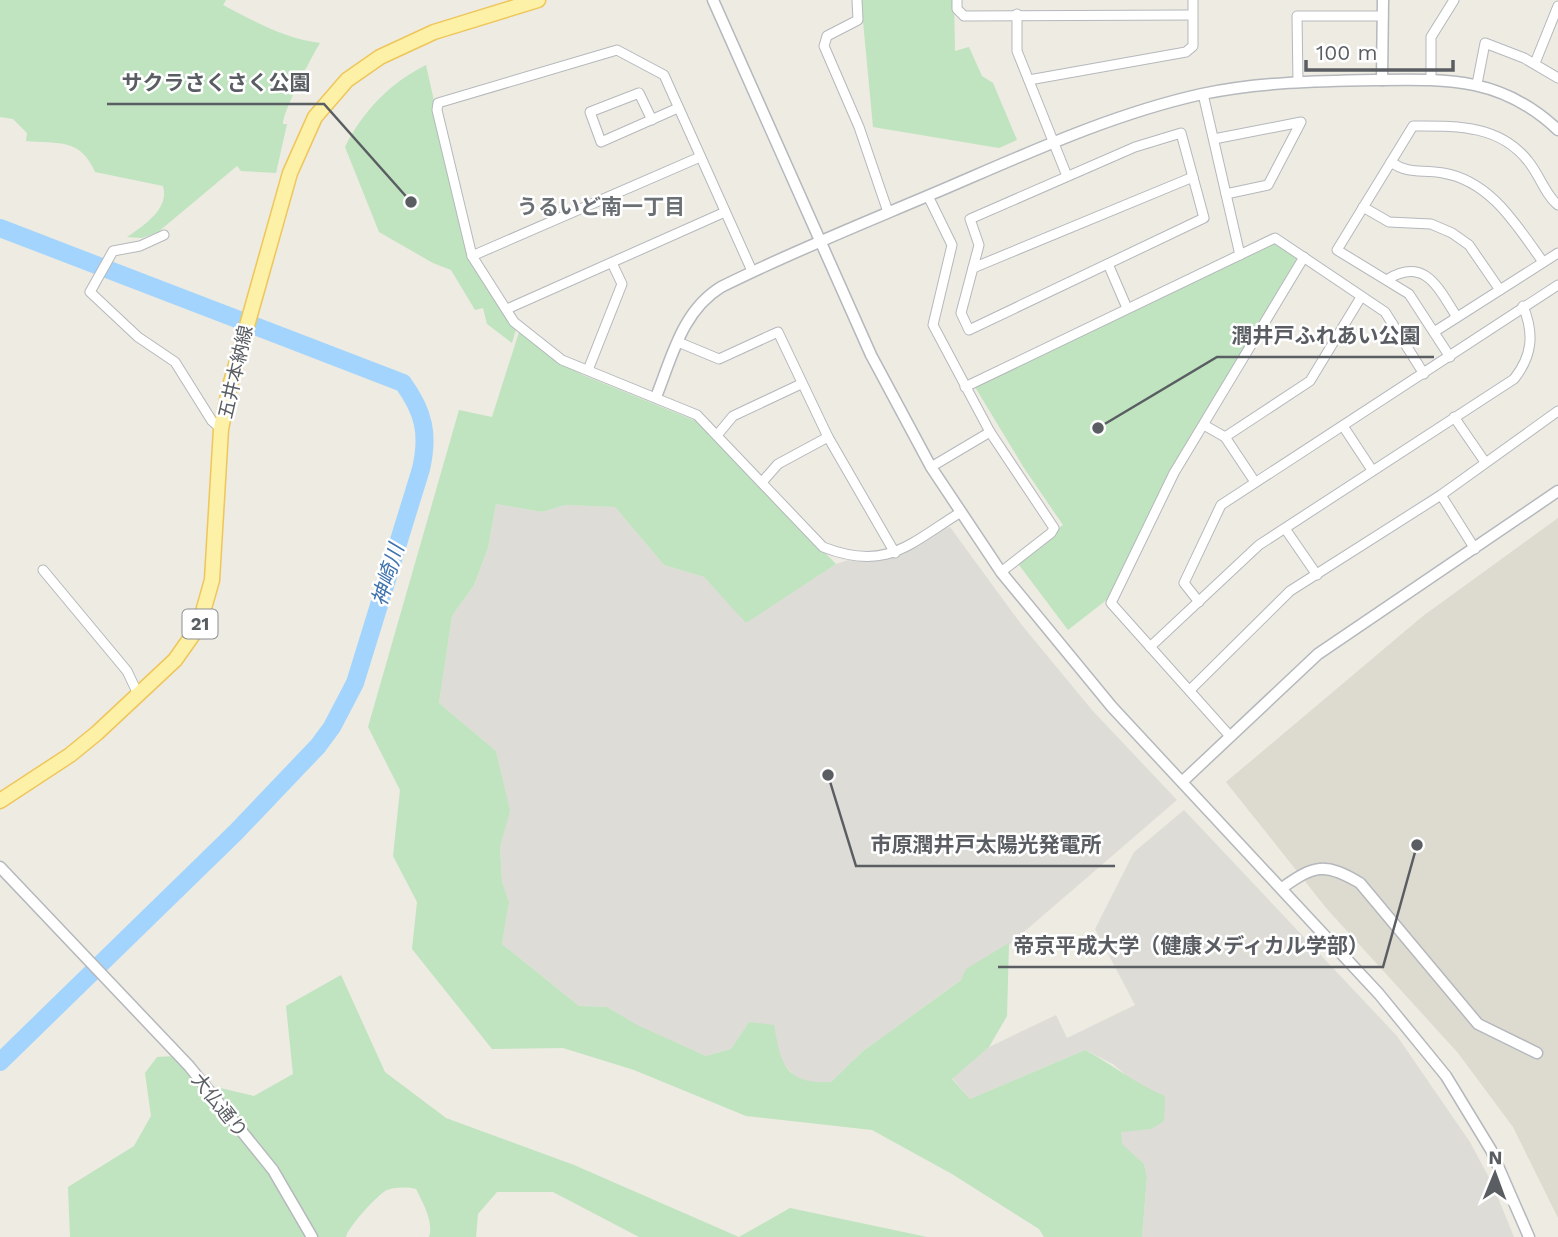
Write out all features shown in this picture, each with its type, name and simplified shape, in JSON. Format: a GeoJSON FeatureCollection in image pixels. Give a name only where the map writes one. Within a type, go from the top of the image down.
{"type":"FeatureCollection","features":[{"type":"Feature","properties":{"kind":"main road","name":"五井本納線"},"geometry":{"type":"LineString","coordinates":[[0,801],[70,755],[175,660],[191,639],[204,613],[212,580],[221,429],[248,313],[297,155],[314,117],[338,88],[369,63],[434,32],[538,0]]}},
{"type":"Feature","properties":{"kind":"street"},"geometry":{"type":"LineString","coordinates":[[713,0],[871,355],[931,467],[1001,572],[1112,707],[1379,994],[1446,1076],[1491,1150],[1529,1237]]}},
{"type":"Feature","properties":{"kind":"street"},"geometry":{"type":"LineString","coordinates":[[858,0],[858,20],[827,36],[824,46],[859,127],[888,212]]}},
{"type":"Feature","properties":{"kind":"street"},"geometry":{"type":"LineString","coordinates":[[957,0],[957,9],[964,16],[1192,15]]}},
{"type":"Feature","properties":{"kind":"street"},"geometry":{"type":"LineString","coordinates":[[1029,80],[1186,52],[1193,46],[1193,0]]}},
{"type":"Feature","properties":{"kind":"street"},"geometry":{"type":"LineString","coordinates":[[1382,0],[1382,80]]}},
{"type":"Feature","properties":{"kind":"street"},"geometry":{"type":"LineString","coordinates":[[1431,79],[1431,37],[1454,0]]}},
{"type":"Feature","properties":{"kind":"street"},"geometry":{"type":"LineString","coordinates":[[1535,63],[1555,22],[1558,6]]}},
{"type":"Feature","properties":{"kind":"street"},"geometry":{"type":"LineString","coordinates":[[1017,14],[1017,51],[1067,176]]}},
{"type":"Feature","properties":{"kind":"street"},"geometry":{"type":"LineString","coordinates":[[1298,82],[1297,16],[1382,16]]}},
{"type":"Feature","properties":{"kind":"street"},"geometry":{"type":"LineString","coordinates":[[1477,84],[1485,43],[1535,63],[1558,78]]}},
{"type":"Feature","properties":{"kind":"street"},"geometry":{"type":"LineString","coordinates":[[752,271],[664,75],[617,50],[438,103],[437,110],[472,256],[514,322],[562,360],[697,415],[763,481],[823,547],[850,557],[880,558],[895,553],[961,512]]}},
{"type":"Feature","properties":{"kind":"street"},"geometry":{"type":"LineString","coordinates":[[656,397],[678,342],[698,304],[721,287],[888,212],[1117,117],[1203,94],[1298,82],[1431,79],[1477,84],[1514,96],[1558,130]]}},
{"type":"Feature","properties":{"kind":"street"},"geometry":{"type":"LineString","coordinates":[[652,120],[639,93],[590,113],[601,142],[652,120],[678,108]]}},
{"type":"Feature","properties":{"kind":"street"},"geometry":{"type":"LineString","coordinates":[[1203,94],[1240,256]]}},
{"type":"Feature","properties":{"kind":"street"},"geometry":{"type":"LineString","coordinates":[[1214,139],[1301,122],[1268,185],[1226,194]]}},
{"type":"Feature","properties":{"kind":"street"},"geometry":{"type":"LineString","coordinates":[[1450,357],[1409,294],[1336,250],[1413,126],[1469,126],[1501,138],[1527,159],[1558,207]]}},
{"type":"Feature","properties":{"kind":"street"},"geometry":{"type":"LineString","coordinates":[[1181,133],[1193,177],[1204,218],[970,330],[961,313],[979,246],[970,219],[1135,147],[1181,133]]}},
{"type":"Feature","properties":{"kind":"street"},"geometry":{"type":"LineString","coordinates":[[472,256],[700,157]]}},
{"type":"Feature","properties":{"kind":"street"},"geometry":{"type":"LineString","coordinates":[[1391,162],[1404,171],[1446,173],[1479,188],[1504,208],[1543,262]]}},
{"type":"Feature","properties":{"kind":"street"},"geometry":{"type":"LineString","coordinates":[[973,268],[1193,177]]}},
{"type":"Feature","properties":{"kind":"street"},"geometry":{"type":"LineString","coordinates":[[928,196],[951,245],[933,325],[990,432],[1054,527],[1051,533],[1001,572]]}},
{"type":"Feature","properties":{"kind":"street"},"geometry":{"type":"LineString","coordinates":[[1363,207],[1389,222],[1432,224],[1452,233],[1469,245],[1500,290]]}},
{"type":"Feature","properties":{"kind":"street"},"geometry":{"type":"LineString","coordinates":[[507,309],[725,212]]}},
{"type":"Feature","properties":{"kind":"street"},"geometry":{"type":"LineString","coordinates":[[164,236],[140,246],[125,247],[111,254],[90,292],[138,337],[175,362],[212,421],[221,429]]}},
{"type":"Feature","properties":{"kind":"street"},"geometry":{"type":"LineString","coordinates":[[965,387],[1275,238],[1385,312],[1424,374]]}},
{"type":"Feature","properties":{"kind":"street"},"geometry":{"type":"LineString","coordinates":[[1434,332],[1558,253]]}},
{"type":"Feature","properties":{"kind":"street"},"geometry":{"type":"LineString","coordinates":[[1229,735],[1111,603],[1174,473],[1304,257]]}},
{"type":"Feature","properties":{"kind":"street"},"geometry":{"type":"LineString","coordinates":[[588,370],[622,284],[612,263]]}},
{"type":"Feature","properties":{"kind":"street"},"geometry":{"type":"LineString","coordinates":[[1108,264],[1127,308]]}},
{"type":"Feature","properties":{"kind":"street"},"geometry":{"type":"LineString","coordinates":[[1388,279],[1401,271],[1419,272],[1433,282],[1457,317]]}},
{"type":"Feature","properties":{"kind":"street"},"geometry":{"type":"LineString","coordinates":[[1199,603],[1184,583],[1221,505],[1558,285]]}},
{"type":"Feature","properties":{"kind":"street"},"geometry":{"type":"LineString","coordinates":[[1225,437],[1310,381],[1362,297]]}},
{"type":"Feature","properties":{"kind":"street"},"geometry":{"type":"LineString","coordinates":[[1150,647],[1259,545],[1286,530],[1372,470],[1514,379],[1523,368],[1532,339],[1523,306]]}},
{"type":"Feature","properties":{"kind":"street"},"geometry":{"type":"LineString","coordinates":[[678,342],[719,359],[778,332],[828,437],[895,553]]}},
{"type":"Feature","properties":{"kind":"street"},"geometry":{"type":"LineString","coordinates":[[718,434],[733,416],[801,384]]}},
{"type":"Feature","properties":{"kind":"street"},"geometry":{"type":"LineString","coordinates":[[1189,690],[1290,591],[1441,495],[1558,411]]}},
{"type":"Feature","properties":{"kind":"street"},"geometry":{"type":"LineString","coordinates":[[1454,417],[1485,462]]}},
{"type":"Feature","properties":{"kind":"street"},"geometry":{"type":"LineString","coordinates":[[1204,425],[1225,437],[1255,482]]}},
{"type":"Feature","properties":{"kind":"street"},"geometry":{"type":"LineString","coordinates":[[1343,426],[1372,470]]}},
{"type":"Feature","properties":{"kind":"street"},"geometry":{"type":"LineString","coordinates":[[931,467],[990,432]]}},
{"type":"Feature","properties":{"kind":"street"},"geometry":{"type":"LineString","coordinates":[[763,481],[778,464],[828,437]]}},
{"type":"Feature","properties":{"kind":"street"},"geometry":{"type":"LineString","coordinates":[[1183,781],[1318,654],[1475,550],[1558,491]]}},
{"type":"Feature","properties":{"kind":"street"},"geometry":{"type":"LineString","coordinates":[[1441,495],[1475,550]]}},
{"type":"Feature","properties":{"kind":"street"},"geometry":{"type":"LineString","coordinates":[[1286,530],[1317,575]]}},
{"type":"Feature","properties":{"kind":"street"},"geometry":{"type":"LineString","coordinates":[[43,570],[127,671],[138,694]]}},
{"type":"Feature","properties":{"kind":"street","name":"大仏通り"},"geometry":{"type":"LineString","coordinates":[[0,867],[189,1066],[273,1170],[312,1237]]}},
{"type":"Feature","properties":{"kind":"street"},"geometry":{"type":"LineString","coordinates":[[1282,888],[1308,870],[1323,868],[1341,872],[1360,883],[1478,1024],[1537,1053]]}},
{"type":"Feature","properties":{"kind":"shaded area"},"geometry":{"type":"Polygon","coordinates":[[[496,504],[542,512],[565,505],[615,507],[664,565],[704,577],[746,622],[836,564],[950,527],[1021,624],[1092,710],[1177,800],[1010,944],[863,1051],[831,1082],[811,1083],[795,1077],[749,1022],[731,1049],[706,1056],[636,1025],[607,1007],[579,1006],[502,944],[509,902],[502,882],[500,847],[509,811],[496,751],[439,703],[452,616],[474,585],[488,548],[496,504]]]}},
{"type":"Feature","properties":{"kind":"shaded area"},"geometry":{"type":"Polygon","coordinates":[[[1558,518],[1558,1218],[1513,1127],[1458,1053],[1327,909],[1226,782],[1423,616],[1558,518]]]}},
{"type":"Feature","properties":{"kind":"shaded area"},"geometry":{"type":"Polygon","coordinates":[[[1184,810],[1397,1036],[1470,1142],[1492,1183],[1514,1237],[1142,1237],[1147,1177],[1144,1164],[1121,1144],[1121,1131],[1150,1129],[1164,1096],[1136,1084],[1113,1064],[1085,1050],[970,1099],[952,1078],[989,1047],[1056,1015],[1067,1038],[1135,1005],[1095,929],[1134,852],[1184,810]]]}},
{"type":"Feature","properties":{"kind":"green space"},"geometry":{"type":"Polygon","coordinates":[[[0,0],[226,0],[223,5],[270,29],[294,38],[320,43],[287,109],[283,124],[287,124],[276,173],[241,171],[237,166],[158,232],[142,238],[127,237],[159,209],[163,202],[163,186],[95,172],[83,153],[76,148],[59,143],[26,141],[27,133],[13,119],[0,117],[0,0]]]}},
{"type":"Feature","properties":{"kind":"green space"},"geometry":{"type":"Polygon","coordinates":[[[861,0],[954,0],[955,51],[969,47],[982,76],[993,83],[1017,140],[999,148],[873,127],[861,0]]]}},
{"type":"Feature","properties":{"kind":"green space"},"geometry":{"type":"Polygon","coordinates":[[[426,65],[464,235],[518,323],[512,343],[487,324],[483,308],[475,310],[451,270],[433,263],[379,232],[345,147],[360,122],[379,99],[401,80],[426,65]]]}},
{"type":"Feature","properties":{"kind":"green space"},"geometry":{"type":"Polygon","coordinates":[[[1275,237],[1299,255],[1170,472],[1109,598],[1068,630],[1016,561],[1063,525],[1024,468],[975,387],[1275,237]]]}},
{"type":"Feature","properties":{"kind":"green space"},"geometry":{"type":"Polygon","coordinates":[[[519,332],[559,362],[583,375],[696,421],[836,564],[746,623],[704,577],[664,565],[615,507],[565,505],[542,512],[496,504],[488,548],[474,585],[452,616],[439,703],[496,751],[510,811],[500,847],[502,882],[509,902],[502,944],[579,1006],[607,1007],[637,1025],[706,1056],[731,1049],[749,1022],[774,1025],[779,1051],[788,1069],[804,1080],[831,1082],[863,1051],[961,980],[966,969],[1009,943],[1007,1016],[989,1047],[952,1079],[970,1099],[1085,1050],[1165,1096],[1164,1121],[1151,1129],[1121,1132],[1122,1144],[1144,1164],[1147,1177],[1142,1237],[1044,1237],[1039,1229],[952,1174],[872,1130],[746,1116],[634,1070],[563,1048],[492,1049],[412,949],[417,902],[393,856],[400,790],[368,727],[459,410],[492,417],[519,332]]]}},
{"type":"Feature","properties":{"kind":"green space"},"geometry":{"type":"Polygon","coordinates":[[[341,975],[385,1072],[446,1118],[574,1165],[739,1237],[639,1237],[553,1192],[497,1192],[478,1214],[476,1237],[429,1237],[429,1219],[416,1189],[394,1188],[377,1198],[357,1219],[346,1237],[70,1237],[68,1187],[134,1146],[151,1116],[145,1073],[157,1057],[175,1056],[204,1084],[254,1096],[293,1074],[286,1006],[341,975]]]}},
{"type":"Feature","properties":{"kind":"green space"},"geometry":{"type":"Polygon","coordinates":[[[790,1208],[927,1237],[739,1237],[790,1208]]]}},
{"type":"Feature","properties":{"kind":"waterway","name":"神崎川"},"geometry":{"type":"LineString","coordinates":[[0,228],[403,383],[420,414],[425,445],[421,469],[355,683],[332,727],[318,746],[236,832],[0,1062]]}},
{"type":"Feature","properties":{"kind":"place","name":"サクラさくさく公園"},"geometry":{"type":"Point","coordinates":[411,202]}},
{"type":"Feature","properties":{"kind":"place","name":"潤井戸ふれあい公園"},"geometry":{"type":"Point","coordinates":[1098,428]}},
{"type":"Feature","properties":{"kind":"place","name":"市原潤井戸太陽光発電所"},"geometry":{"type":"Point","coordinates":[828,775]}},
{"type":"Feature","properties":{"kind":"place","name":"帝京平成大学（健康メディカル学部）"},"geometry":{"type":"Point","coordinates":[1417,845]}},
{"type":"Feature","properties":{"kind":"district","name":"うるいど南一丁目"},"geometry":{"type":"Point","coordinates":[601,207]}}]}
